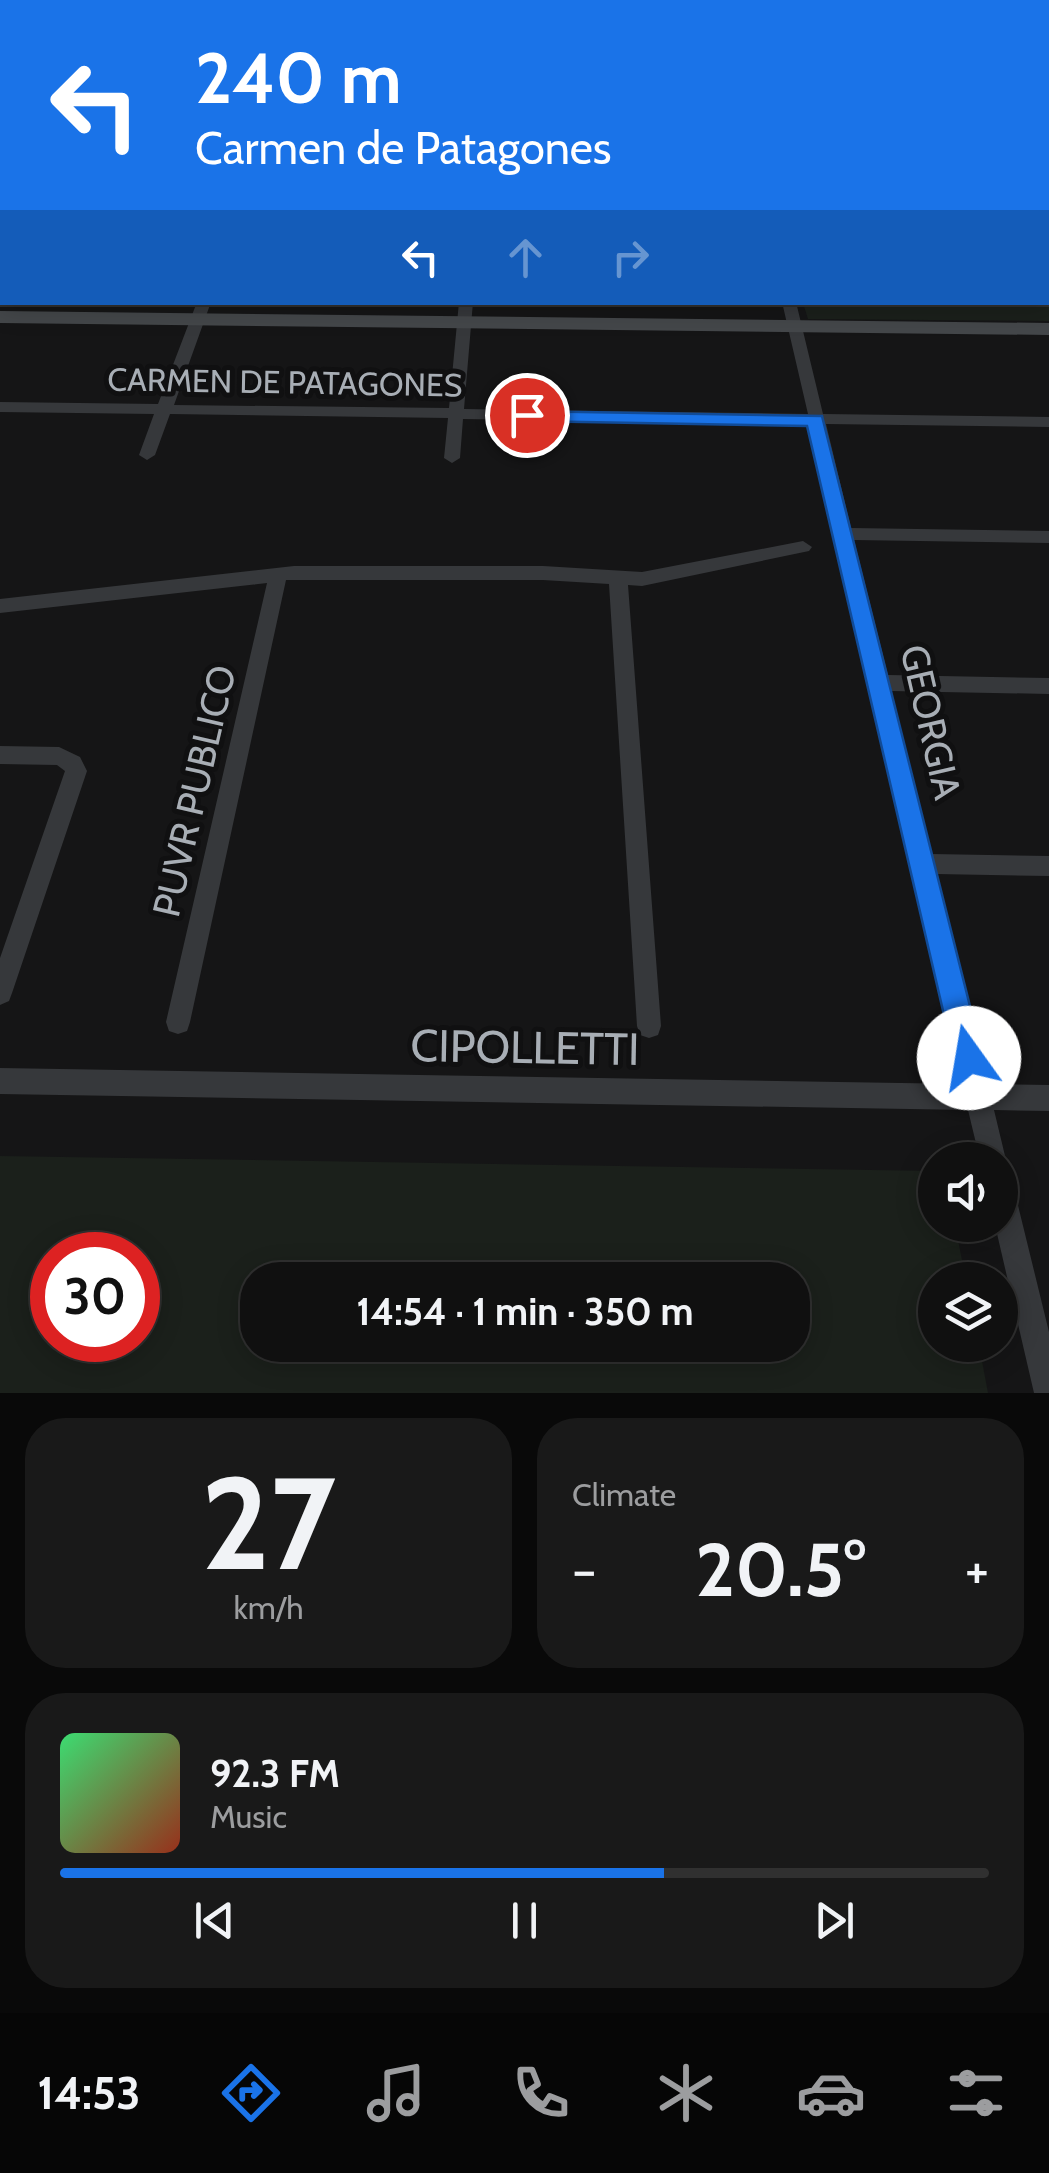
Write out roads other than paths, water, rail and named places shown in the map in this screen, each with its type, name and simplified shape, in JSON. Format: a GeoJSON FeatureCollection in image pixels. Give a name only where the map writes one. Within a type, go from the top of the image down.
{"type":"FeatureCollection","features":[{"type":"Feature","properties":{"kind":"main road"},"geometry":{"type":"LineString","coordinates":[[0,317],[201,312],[466,313],[794,327],[1049,329]]}},
{"type":"Feature","properties":{"kind":"street","name":"GEORGIA"},"geometry":{"type":"LineString","coordinates":[[790,305],[989,1142]]}},
{"type":"Feature","properties":{"kind":"street"},"geometry":{"type":"LineString","coordinates":[[147,455],[201,312]]}},
{"type":"Feature","properties":{"kind":"street"},"geometry":{"type":"LineString","coordinates":[[452,458],[466,313]]}},
{"type":"Feature","properties":{"kind":"street","name":"CARMEN DE PATAGONES"},"geometry":{"type":"LineString","coordinates":[[0,408],[1049,422]]}},
{"type":"Feature","properties":{"kind":"street"},"geometry":{"type":"LineString","coordinates":[[844,534],[1049,537]]}},
{"type":"Feature","properties":{"kind":"street"},"geometry":{"type":"LineString","coordinates":[[0,606],[278,574],[543,572],[618,580],[803,546]]}},
{"type":"Feature","properties":{"kind":"street","name":"PUVR PUBLICO"},"geometry":{"type":"LineString","coordinates":[[178,1022],[278,574]]}},
{"type":"Feature","properties":{"kind":"street"},"geometry":{"type":"LineString","coordinates":[[618,580],[649,1026]]}},
{"type":"Feature","properties":{"kind":"street"},"geometry":{"type":"LineString","coordinates":[[882,683],[1049,686]]}},
{"type":"Feature","properties":{"kind":"street"},"geometry":{"type":"LineString","coordinates":[[0,755],[59,756],[73,763],[76,771],[0,993]]}},
{"type":"Feature","properties":{"kind":"street"},"geometry":{"type":"LineString","coordinates":[[923,864],[1049,866]]}},
{"type":"Feature","properties":{"kind":"street","name":"CIPOLLETTI"},"geometry":{"type":"LineString","coordinates":[[0,1082],[1049,1098]]}},
{"type":"Feature","properties":{"kind":"street"},"geometry":{"type":"LineString","coordinates":[[1012,1242],[1048,1393]]}}]}
